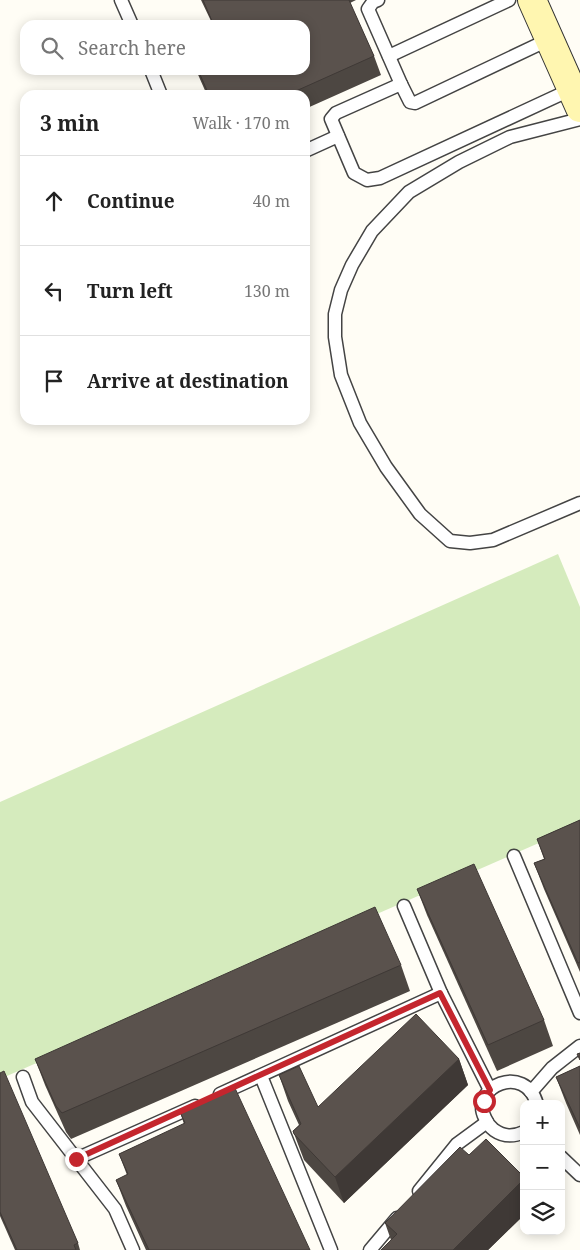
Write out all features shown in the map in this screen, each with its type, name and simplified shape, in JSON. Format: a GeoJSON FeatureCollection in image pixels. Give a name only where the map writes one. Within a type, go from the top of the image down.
{"type":"FeatureCollection","features":[{"type":"Feature","properties":{"kind":"main road"},"geometry":{"type":"LineString","coordinates":[[532,0],[576,98]]}},
{"type":"Feature","properties":{"kind":"lane"},"geometry":{"type":"LineString","coordinates":[[121,0],[130,20]]}},
{"type":"Feature","properties":{"kind":"lane"},"geometry":{"type":"LineString","coordinates":[[378,0],[373,2],[368,9],[410,102],[415,103],[550,39]]}},
{"type":"Feature","properties":{"kind":"lane"},"geometry":{"type":"LineString","coordinates":[[389,56],[509,0]]}},
{"type":"Feature","properties":{"kind":"lane"},"geometry":{"type":"LineString","coordinates":[[153,75],[160,90]]}},
{"type":"Feature","properties":{"kind":"lane"},"geometry":{"type":"LineString","coordinates":[[401,84],[336,113],[331,119],[354,173],[367,180],[380,178],[576,98]]}},
{"type":"Feature","properties":{"kind":"lane"},"geometry":{"type":"LineString","coordinates":[[580,119],[510,137],[459,162],[408,192],[372,231],[352,265],[335,314],[335,329],[341,375],[360,423],[386,467],[420,514],[450,541],[470,543],[493,540],[580,504]]}},
{"type":"Feature","properties":{"kind":"lane"},"geometry":{"type":"LineString","coordinates":[[310,149],[338,136]]}},
{"type":"Feature","properties":{"kind":"lane"},"geometry":{"type":"LineString","coordinates":[[514,856],[580,1013]]}},
{"type":"Feature","properties":{"kind":"lane"},"geometry":{"type":"LineString","coordinates":[[404,906],[440,993],[490,1090]]}},
{"type":"Feature","properties":{"kind":"lane"},"geometry":{"type":"LineString","coordinates":[[76,1159],[440,993]]}},
{"type":"Feature","properties":{"kind":"lane"},"geometry":{"type":"LineString","coordinates":[[531,1092],[552,1068],[580,1046]]}},
{"type":"Feature","properties":{"kind":"lane"},"geometry":{"type":"LineString","coordinates":[[261,1076],[331,1250]]}},
{"type":"Feature","properties":{"kind":"lane"},"geometry":{"type":"LineString","coordinates":[[23,1077],[32,1102],[115,1209],[133,1250]]}},
{"type":"Feature","properties":{"kind":"lane"},"geometry":{"type":"LineString","coordinates":[[520,1133],[510,1136],[501,1135],[491,1128],[484,1116],[484,1101],[490,1090],[498,1084],[505,1082],[519,1082],[531,1092],[534,1100]]}},
{"type":"Feature","properties":{"kind":"lane"},"geometry":{"type":"LineString","coordinates":[[370,1250],[457,1144],[487,1122]]}},
{"type":"Feature","properties":{"kind":"lane"},"geometry":{"type":"LineString","coordinates":[[565,1161],[580,1175]]}},
{"type":"Feature","properties":{"kind":"green space"},"geometry":{"type":"Polygon","coordinates":[[[558,554],[580,607],[580,825],[0,1079],[0,802],[558,554]]]}},
{"type":"Feature","properties":{"kind":"building"},"geometry":{"type":"Polygon","coordinates":[[[203,0],[349,0],[374,56],[298,90],[207,90],[200,75],[310,75],[310,20],[212,20],[203,0]]]}},
{"type":"Feature","properties":{"kind":"building"},"geometry":{"type":"Polygon","coordinates":[[[580,820],[580,962],[578,963],[534,863],[545,859],[537,839],[580,820]]]}},
{"type":"Feature","properties":{"kind":"building"},"geometry":{"type":"Polygon","coordinates":[[[474,864],[544,1020],[488,1045],[417,889],[474,864]]]}},
{"type":"Feature","properties":{"kind":"building"},"geometry":{"type":"Polygon","coordinates":[[[375,907],[401,965],[62,1113],[56,1106],[35,1059],[375,907]]]}},
{"type":"Feature","properties":{"kind":"building"},"geometry":{"type":"Polygon","coordinates":[[[416,1014],[459,1059],[335,1177],[294,1134],[293,1131],[301,1124],[279,1075],[299,1066],[318,1107],[416,1014]]]}},
{"type":"Feature","properties":{"kind":"building"},"geometry":{"type":"Polygon","coordinates":[[[580,1066],[580,1128],[556,1077],[580,1066]]]}},
{"type":"Feature","properties":{"kind":"building"},"geometry":{"type":"Polygon","coordinates":[[[4,1071],[78,1243],[74,1245],[76,1250],[17,1250],[0,1212],[0,1073],[4,1071]]]}},
{"type":"Feature","properties":{"kind":"building"},"geometry":{"type":"Polygon","coordinates":[[[234,1086],[310,1250],[149,1250],[116,1180],[128,1174],[119,1154],[185,1123],[180,1112],[234,1086]]]}},
{"type":"Feature","properties":{"kind":"building"},"geometry":{"type":"Polygon","coordinates":[[[486,1139],[520,1173],[520,1183],[453,1250],[381,1250],[397,1234],[385,1223],[460,1147],[469,1155],[486,1139]]]}},
{"type":"Feature","properties":{"kind":"route"},"geometry":{"type":"LineString","coordinates":[[76,1159],[440,993],[490,1090],[484,1101]]}}]}
